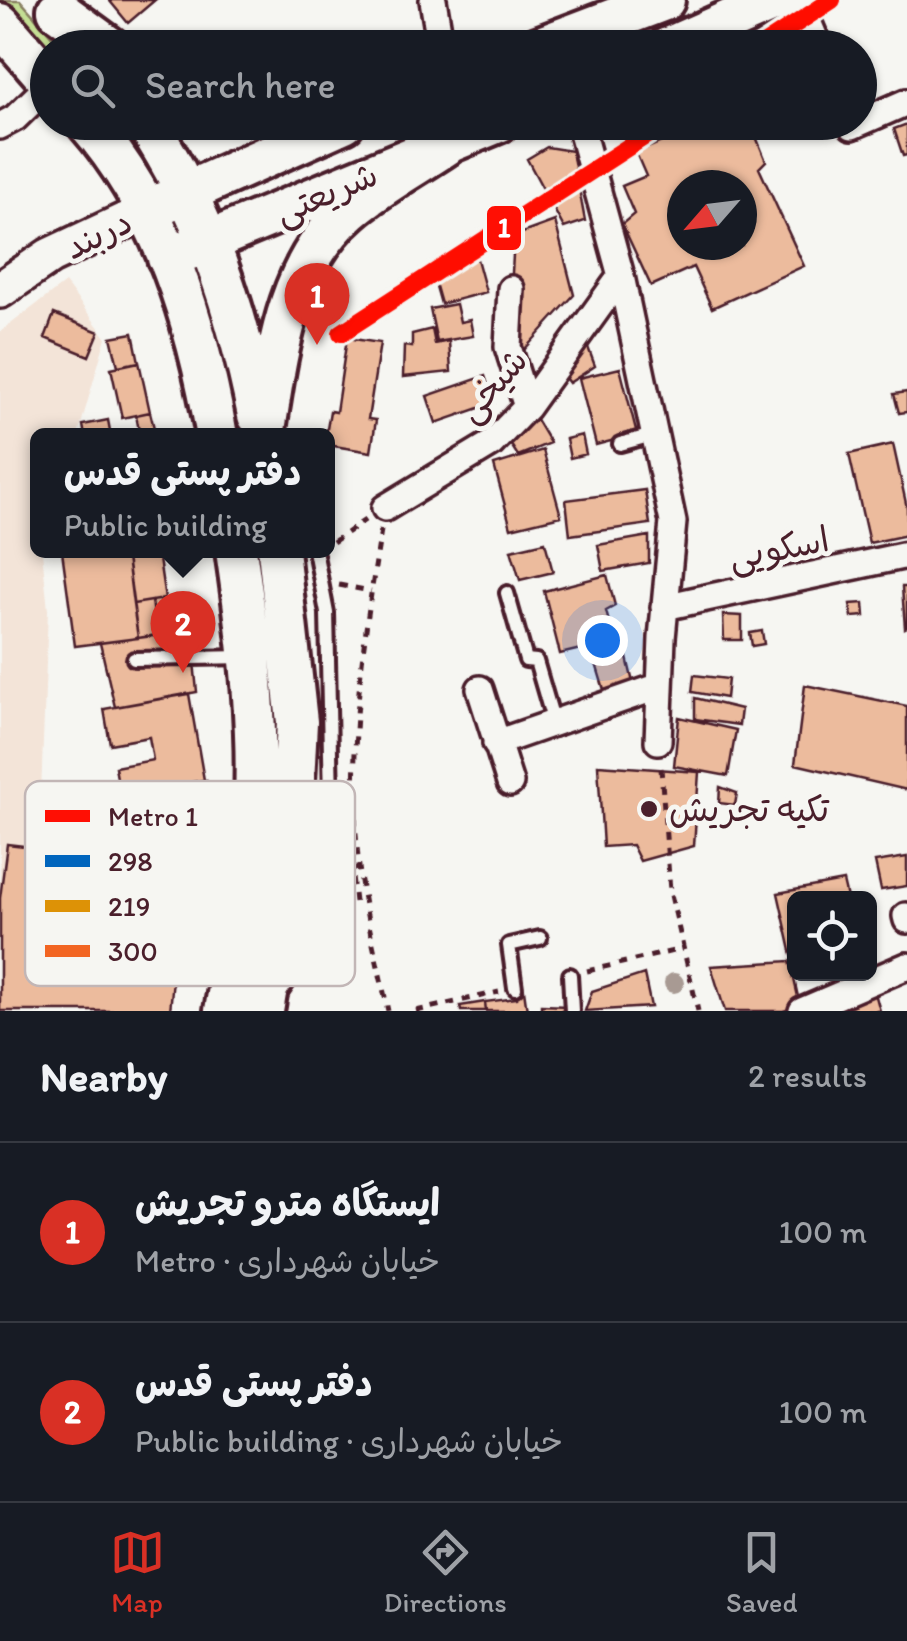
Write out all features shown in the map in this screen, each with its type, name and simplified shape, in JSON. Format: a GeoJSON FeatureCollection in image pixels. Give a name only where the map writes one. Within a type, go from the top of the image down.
{"type":"FeatureCollection","features":[{"type":"Feature","properties":{"kind":"main road"},"geometry":{"type":"LineString","coordinates":[[572,30],[609,10],[664,0]]}},
{"type":"Feature","properties":{"kind":"main road"},"geometry":{"type":"LineString","coordinates":[[708,30],[776,0]]}},
{"type":"Feature","properties":{"kind":"main road"},"geometry":{"type":"LineString","coordinates":[[53,5],[73,30]]}},
{"type":"Feature","properties":{"kind":"main road"},"geometry":{"type":"LineString","coordinates":[[53,5],[86,30]]}},
{"type":"Feature","properties":{"kind":"main road"},"geometry":{"type":"LineString","coordinates":[[0,24],[30,60]]}},
{"type":"Feature","properties":{"kind":"main road"},"geometry":{"type":"LineString","coordinates":[[99,140],[146,210],[168,258],[193,320],[215,428]]}},
{"type":"Feature","properties":{"kind":"main road"},"geometry":{"type":"LineString","coordinates":[[157,140],[210,242],[244,353],[261,428]]}},
{"type":"Feature","properties":{"kind":"main road","name":"شریعتی"},"geometry":{"type":"LineString","coordinates":[[146,210],[304,140]]}},
{"type":"Feature","properties":{"kind":"main road"},"geometry":{"type":"LineString","coordinates":[[338,140],[336,154],[352,165],[380,169]]}},
{"type":"Feature","properties":{"kind":"main road","name":"شریعتی"},"geometry":{"type":"LineString","coordinates":[[168,258],[457,140]]}},
{"type":"Feature","properties":{"kind":"main road"},"geometry":{"type":"LineString","coordinates":[[265,428],[288,311],[309,258],[350,210],[446,145]]}},
{"type":"Feature","properties":{"kind":"main road","name":"دربند"},"geometry":{"type":"LineString","coordinates":[[0,290],[50,256],[146,210]]}},
{"type":"Feature","properties":{"kind":"main road"},"geometry":{"type":"LineString","coordinates":[[237,558],[251,657],[256,781]]}},
{"type":"Feature","properties":{"kind":"main road"},"geometry":{"type":"LineString","coordinates":[[279,558],[297,722],[294,781]]}},
{"type":"Feature","properties":{"kind":"main road"},"geometry":{"type":"LineString","coordinates":[[225,1011],[229,986]]}},
{"type":"Feature","properties":{"kind":"main road"},"geometry":{"type":"LineString","coordinates":[[266,1011],[270,986]]}},
{"type":"Feature","properties":{"kind":"street"},"geometry":{"type":"LineString","coordinates":[[433,0],[438,30]]}},
{"type":"Feature","properties":{"kind":"street"},"geometry":{"type":"LineString","coordinates":[[799,0],[812,30]]}},
{"type":"Feature","properties":{"kind":"street"},"geometry":{"type":"LineString","coordinates":[[0,126],[16,118],[30,102]]}},
{"type":"Feature","properties":{"kind":"street"},"geometry":{"type":"LineString","coordinates":[[877,114],[907,102]]}},
{"type":"Feature","properties":{"kind":"street"},"geometry":{"type":"LineString","coordinates":[[583,140],[621,276],[674,522],[664,606],[658,741]]}},
{"type":"Feature","properties":{"kind":"street","name":"شیخی"},"geometry":{"type":"LineString","coordinates":[[384,508],[491,444],[527,407],[621,276]]}},
{"type":"Feature","properties":{"kind":"street"},"geometry":{"type":"LineString","coordinates":[[511,289],[508,346],[527,407]]}},
{"type":"Feature","properties":{"kind":"street","name":"اسکویی"},"geometry":{"type":"LineString","coordinates":[[664,606],[907,555]]}},
{"type":"Feature","properties":{"kind":"street"},"geometry":{"type":"LineString","coordinates":[[496,744],[660,686]]}},
{"type":"Feature","properties":{"kind":"street"},"geometry":{"type":"LineString","coordinates":[[480,690],[510,783]]}},
{"type":"Feature","properties":{"kind":"street"},"geometry":{"type":"LineString","coordinates":[[802,1011],[907,966]]}},
{"type":"Feature","properties":{"kind":"lane"},"geometry":{"type":"LineString","coordinates":[[620,444],[657,434]]}},
{"type":"Feature","properties":{"kind":"lane"},"geometry":{"type":"LineString","coordinates":[[317,558],[327,613],[331,781]]}},
{"type":"Feature","properties":{"kind":"lane"},"geometry":{"type":"LineString","coordinates":[[507,593],[526,660],[536,661],[554,723]]}},
{"type":"Feature","properties":{"kind":"lane"},"geometry":{"type":"LineString","coordinates":[[134,659],[251,657]]}},
{"type":"Feature","properties":{"kind":"lane"},"geometry":{"type":"LineString","coordinates":[[515,988],[509,945],[540,938]]}},
{"type":"Feature","properties":{"kind":"lane"},"geometry":{"type":"LineString","coordinates":[[570,975],[572,1011]]}},
{"type":"Feature","properties":{"kind":"lane"},"geometry":{"type":"LineString","coordinates":[[266,1011],[284,986]]}},
{"type":"Feature","properties":{"kind":"path"},"geometry":{"type":"LineString","coordinates":[[335,540],[384,508]]}},
{"type":"Feature","properties":{"kind":"path"},"geometry":{"type":"LineString","coordinates":[[355,781],[371,591],[384,508]]}},
{"type":"Feature","properties":{"kind":"path"},"geometry":{"type":"LineString","coordinates":[[360,588],[371,591]]}},
{"type":"Feature","properties":{"kind":"path"},"geometry":{"type":"LineString","coordinates":[[658,741],[670,891],[698,1011]]}},
{"type":"Feature","properties":{"kind":"path"},"geometry":{"type":"LineString","coordinates":[[355,788],[359,868],[388,1011]]}},
{"type":"Feature","properties":{"kind":"shaded area"},"geometry":{"type":"Polygon","coordinates":[[[65,283],[106,337],[80,428],[30,428],[30,558],[43,558],[48,610],[42,781],[25,781],[25,986],[172,986],[170,1011],[0,1011],[0,332],[65,283]]]}},
{"type":"Feature","properties":{"kind":"green space"},"geometry":{"type":"Polygon","coordinates":[[[1,0],[20,0],[46,30],[30,30],[30,33],[1,0]]]}},
{"type":"Feature","properties":{"kind":"building"},"geometry":{"type":"Polygon","coordinates":[[[109,0],[155,0],[128,23],[109,0]]]}},
{"type":"Feature","properties":{"kind":"building"},"geometry":{"type":"Polygon","coordinates":[[[907,124],[907,155],[903,156],[894,129],[907,124]]]}},
{"type":"Feature","properties":{"kind":"building"},"geometry":{"type":"Polygon","coordinates":[[[666,140],[757,140],[766,161],[759,168],[804,266],[712,308],[693,267],[651,286],[622,224],[634,214],[622,186],[646,176],[636,153],[666,140]]]}},
{"type":"Feature","properties":{"kind":"building"},"geometry":{"type":"Polygon","coordinates":[[[547,147],[572,151],[585,221],[564,228],[527,159],[547,147]]]}},
{"type":"Feature","properties":{"kind":"building"},"geometry":{"type":"Polygon","coordinates":[[[555,221],[574,295],[524,350],[508,347],[514,236],[555,221]]]}},
{"type":"Feature","properties":{"kind":"building"},"geometry":{"type":"Polygon","coordinates":[[[477,259],[486,292],[441,304],[432,272],[477,259]]]}},
{"type":"Feature","properties":{"kind":"building"},"geometry":{"type":"Polygon","coordinates":[[[456,304],[460,322],[470,320],[473,336],[437,342],[430,309],[456,304]]]}},
{"type":"Feature","properties":{"kind":"building"},"geometry":{"type":"Polygon","coordinates":[[[54,314],[99,332],[89,356],[45,338],[54,314]]]}},
{"type":"Feature","properties":{"kind":"building"},"geometry":{"type":"Polygon","coordinates":[[[432,329],[435,344],[449,341],[451,372],[403,377],[404,346],[412,347],[412,334],[432,329]]]}},
{"type":"Feature","properties":{"kind":"building"},"geometry":{"type":"Polygon","coordinates":[[[582,331],[595,366],[569,383],[553,362],[582,331]]]}},
{"type":"Feature","properties":{"kind":"building"},"geometry":{"type":"Polygon","coordinates":[[[133,333],[139,362],[118,366],[111,337],[133,333]]]}},
{"type":"Feature","properties":{"kind":"building"},"geometry":{"type":"Polygon","coordinates":[[[347,338],[380,343],[368,419],[376,420],[371,452],[335,446],[335,428],[327,428],[330,411],[336,412],[347,338]]]}},
{"type":"Feature","properties":{"kind":"building"},"geometry":{"type":"Polygon","coordinates":[[[139,362],[150,412],[122,418],[111,368],[139,362]]]}},
{"type":"Feature","properties":{"kind":"building"},"geometry":{"type":"Polygon","coordinates":[[[620,368],[637,434],[596,445],[579,378],[620,368]]]}},
{"type":"Feature","properties":{"kind":"building"},"geometry":{"type":"Polygon","coordinates":[[[485,376],[494,403],[436,423],[427,396],[485,376]]]}},
{"type":"Feature","properties":{"kind":"building"},"geometry":{"type":"Polygon","coordinates":[[[907,392],[907,412],[899,413],[894,394],[907,392]]]}},
{"type":"Feature","properties":{"kind":"building"},"geometry":{"type":"Polygon","coordinates":[[[150,412],[154,428],[138,428],[136,415],[150,412]]]}},
{"type":"Feature","properties":{"kind":"building"},"geometry":{"type":"Polygon","coordinates":[[[534,416],[550,443],[518,456],[506,437],[534,416]]]}},
{"type":"Feature","properties":{"kind":"building"},"geometry":{"type":"Polygon","coordinates":[[[108,420],[110,428],[84,428],[83,425],[108,420]]]}},
{"type":"Feature","properties":{"kind":"building"},"geometry":{"type":"Polygon","coordinates":[[[582,435],[586,454],[570,458],[566,439],[582,435]]]}},
{"type":"Feature","properties":{"kind":"building"},"geometry":{"type":"Polygon","coordinates":[[[893,444],[907,508],[907,535],[869,543],[849,454],[893,444]]]}},
{"type":"Feature","properties":{"kind":"building"},"geometry":{"type":"Polygon","coordinates":[[[543,450],[561,516],[511,528],[494,465],[543,450]]]}},
{"type":"Feature","properties":{"kind":"building"},"geometry":{"type":"Polygon","coordinates":[[[645,490],[650,524],[570,535],[566,500],[645,490]]]}},
{"type":"Feature","properties":{"kind":"building"},"geometry":{"type":"Polygon","coordinates":[[[649,536],[649,563],[603,571],[598,545],[649,536]]]}},
{"type":"Feature","properties":{"kind":"building"},"geometry":{"type":"Polygon","coordinates":[[[545,542],[553,572],[520,580],[511,550],[545,542]]]}},
{"type":"Feature","properties":{"kind":"building"},"geometry":{"type":"Polygon","coordinates":[[[63,558],[127,558],[138,638],[75,646],[63,558]]]}},
{"type":"Feature","properties":{"kind":"building"},"geometry":{"type":"Polygon","coordinates":[[[127,558],[166,558],[159,559],[165,599],[133,604],[127,558]]]}},
{"type":"Feature","properties":{"kind":"building"},"geometry":{"type":"Polygon","coordinates":[[[607,575],[615,606],[606,611],[614,641],[560,654],[544,591],[607,575]]]}},
{"type":"Feature","properties":{"kind":"building"},"geometry":{"type":"Polygon","coordinates":[[[902,587],[907,587],[905,628],[902,587]]]}},
{"type":"Feature","properties":{"kind":"building"},"geometry":{"type":"Polygon","coordinates":[[[165,599],[170,633],[157,635],[152,601],[165,599]]]}},
{"type":"Feature","properties":{"kind":"building"},"geometry":{"type":"Polygon","coordinates":[[[152,601],[157,635],[138,638],[133,604],[152,601]]]}},
{"type":"Feature","properties":{"kind":"building"},"geometry":{"type":"Polygon","coordinates":[[[864,603],[865,616],[852,617],[850,604],[864,603]]]}},
{"type":"Feature","properties":{"kind":"building"},"geometry":{"type":"Polygon","coordinates":[[[723,615],[742,616],[742,640],[724,640],[723,615]]]}},
{"type":"Feature","properties":{"kind":"building"},"geometry":{"type":"Polygon","coordinates":[[[191,631],[197,692],[115,707],[100,643],[191,631]]]}},
{"type":"Feature","properties":{"kind":"building"},"geometry":{"type":"Polygon","coordinates":[[[762,631],[764,644],[752,646],[750,633],[762,631]]]}},
{"type":"Feature","properties":{"kind":"building"},"geometry":{"type":"Polygon","coordinates":[[[625,649],[635,691],[607,700],[594,657],[625,649]]]}},
{"type":"Feature","properties":{"kind":"building"},"geometry":{"type":"Polygon","coordinates":[[[694,675],[728,679],[726,698],[692,692],[694,675]]]}},
{"type":"Feature","properties":{"kind":"building"},"geometry":{"type":"Polygon","coordinates":[[[805,685],[907,706],[907,790],[795,764],[805,685]]]}},
{"type":"Feature","properties":{"kind":"building"},"geometry":{"type":"Polygon","coordinates":[[[189,694],[204,780],[118,781],[115,767],[153,760],[149,737],[110,744],[104,709],[189,694]]]}},
{"type":"Feature","properties":{"kind":"building"},"geometry":{"type":"Polygon","coordinates":[[[695,698],[741,709],[739,725],[695,719],[695,698]]]}},
{"type":"Feature","properties":{"kind":"building"},"geometry":{"type":"Polygon","coordinates":[[[679,717],[736,730],[728,776],[674,766],[679,717]]]}},
{"type":"Feature","properties":{"kind":"building","name":"تکیه تجریش"},"geometry":{"type":"Polygon","coordinates":[[[598,765],[699,772],[694,846],[640,861],[632,845],[603,847],[598,765]]]}},
{"type":"Feature","properties":{"kind":"building"},"geometry":{"type":"Polygon","coordinates":[[[720,787],[737,793],[735,805],[719,803],[720,787]]]}},
{"type":"Feature","properties":{"kind":"building"},"geometry":{"type":"Polygon","coordinates":[[[7,844],[25,846],[25,986],[172,986],[170,1011],[0,1011],[0,898],[7,844]]]}},
{"type":"Feature","properties":{"kind":"building"},"geometry":{"type":"Polygon","coordinates":[[[907,857],[907,886],[881,890],[875,862],[907,857]]]}},
{"type":"Feature","properties":{"kind":"building"},"geometry":{"type":"Polygon","coordinates":[[[843,881],[845,891],[789,891],[843,881]]]}},
{"type":"Feature","properties":{"kind":"building"},"geometry":{"type":"Polygon","coordinates":[[[787,891],[787,933],[778,893],[787,891]]]}},
{"type":"Feature","properties":{"kind":"building"},"geometry":{"type":"Polygon","coordinates":[[[787,961],[787,981],[794,981],[800,1006],[783,1011],[725,1011],[711,966],[787,961]]]}},
{"type":"Feature","properties":{"kind":"building"},"geometry":{"type":"Polygon","coordinates":[[[644,974],[651,1007],[585,1011],[592,991],[644,974]]]}},
{"type":"Feature","properties":{"kind":"building"},"geometry":{"type":"Polygon","coordinates":[[[872,982],[880,1011],[828,1011],[872,982]]]}},
{"type":"Feature","properties":{"kind":"building"},"geometry":{"type":"Polygon","coordinates":[[[524,990],[527,1011],[486,1011],[485,1002],[517,998],[516,991],[524,990]]]}},
{"type":"Feature","properties":{"kind":"building"},"geometry":{"type":"Polygon","coordinates":[[[485,1002],[486,1011],[461,1011],[460,1006],[485,1002]]]}},
{"type":"Feature","properties":{"kind":"building"},"geometry":{"type":"Polygon","coordinates":[[[541,1005],[568,1006],[568,1011],[541,1011],[541,1005]]]}},
{"type":"Feature","properties":{"kind":"metro line","name":"1"},"geometry":{"type":"LineString","coordinates":[[786,30],[832,0]]}},
{"type":"Feature","properties":{"kind":"metro line","name":"1"},"geometry":{"type":"LineString","coordinates":[[341,333],[639,140]]}},
{"type":"Feature","properties":{"kind":"place","name":"ایستگاه مترو تجریش"},"geometry":{"type":"Point","coordinates":[317,345]}},
{"type":"Feature","properties":{"kind":"place","name":"دفتر پستی قدس"},"geometry":{"type":"Point","coordinates":[183,673]}},
{"type":"Feature","properties":{"kind":"place","name":"تکیه تجریش"},"geometry":{"type":"Point","coordinates":[649,809]}}]}
